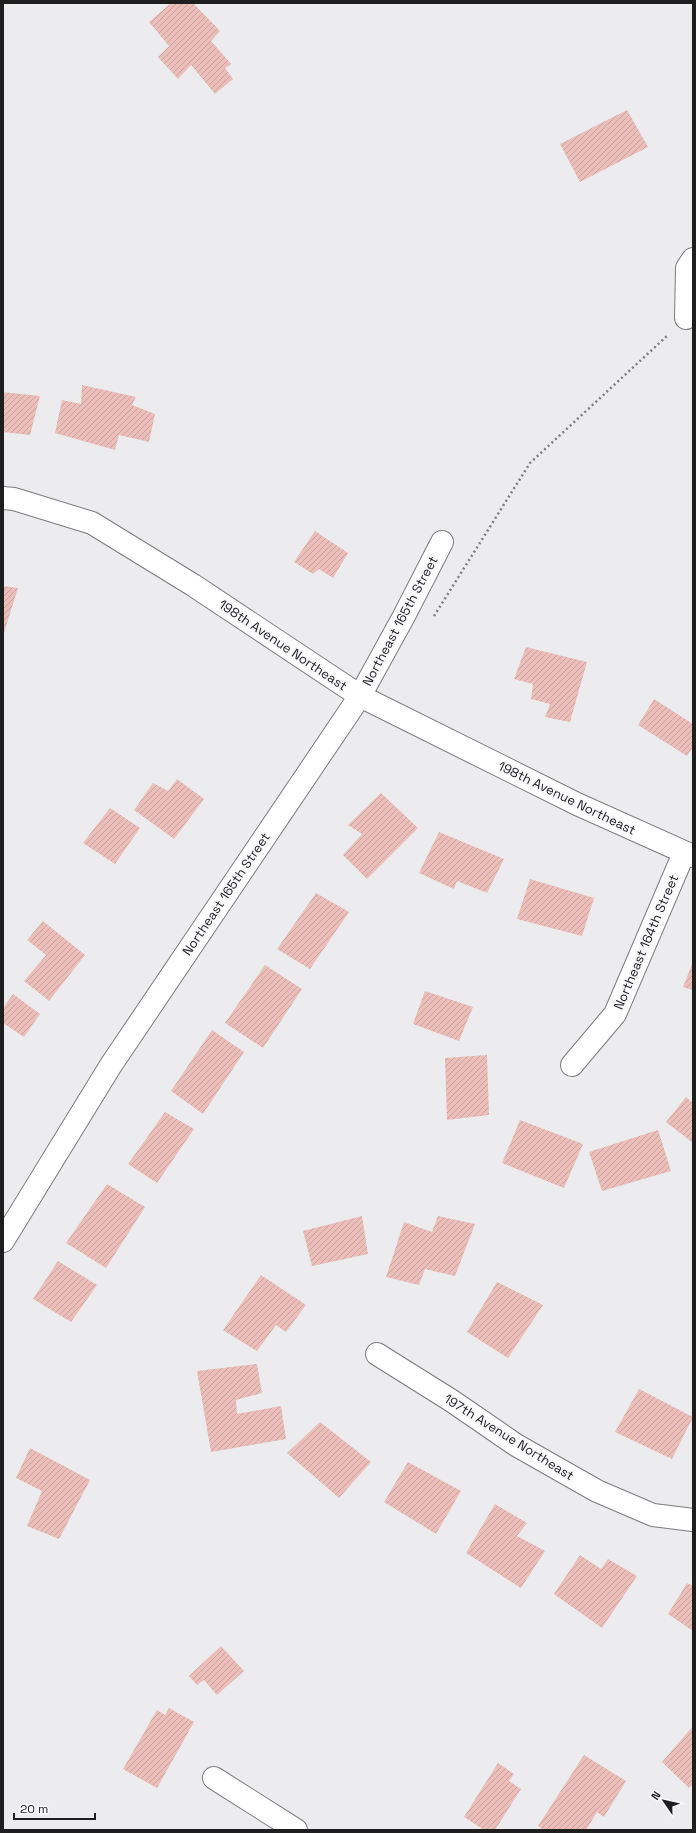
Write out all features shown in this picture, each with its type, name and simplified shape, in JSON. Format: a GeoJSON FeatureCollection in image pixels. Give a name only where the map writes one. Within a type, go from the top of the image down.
{"type":"FeatureCollection","features":[{"type":"Feature","properties":{"kind":"street"},"geometry":{"type":"LineString","coordinates":[[686,318],[687,268],[693,259]]}},
{"type":"Feature","properties":{"kind":"street","name":"198th Avenue Northeast"},"geometry":{"type":"LineString","coordinates":[[3,498],[14,499],[92,523],[193,585],[360,696],[577,804],[688,855]]}},
{"type":"Feature","properties":{"kind":"street","name":"Northeast 165th Street"},"geometry":{"type":"LineString","coordinates":[[3,1241],[111,1065],[360,696],[404,616],[442,542]]}},
{"type":"Feature","properties":{"kind":"street","name":"Northeast 164th Street"},"geometry":{"type":"LineString","coordinates":[[572,1065],[615,1014],[688,855]]}},
{"type":"Feature","properties":{"kind":"street","name":"197th Avenue Northeast"},"geometry":{"type":"LineString","coordinates":[[377,1354],[452,1401],[516,1445],[597,1491],[653,1516],[693,1520]]}},
{"type":"Feature","properties":{"kind":"street"},"geometry":{"type":"LineString","coordinates":[[214,1778],[296,1830]]}},
{"type":"Feature","properties":{"kind":"path"},"geometry":{"type":"LineString","coordinates":[[433,618],[530,463],[686,318]]}},
{"type":"Feature","properties":{"kind":"building"},"geometry":{"type":"Polygon","coordinates":[[[171,3],[193,3],[220,31],[211,41],[231,64],[225,68],[233,79],[215,94],[191,65],[178,79],[158,57],[169,46],[149,22],[171,3]]]}},
{"type":"Feature","properties":{"kind":"building"},"geometry":{"type":"Polygon","coordinates":[[[627,110],[648,147],[580,182],[560,144],[627,110]]]}},
{"type":"Feature","properties":{"kind":"building"},"geometry":{"type":"Polygon","coordinates":[[[82,385],[136,397],[132,405],[155,414],[149,442],[119,435],[115,450],[55,433],[62,400],[81,404],[82,385]]]}},
{"type":"Feature","properties":{"kind":"building"},"geometry":{"type":"Polygon","coordinates":[[[3,392],[40,396],[30,435],[3,432],[3,392]]]}},
{"type":"Feature","properties":{"kind":"building"},"geometry":{"type":"Polygon","coordinates":[[[315,531],[348,553],[333,578],[319,569],[313,574],[294,562],[315,531]]]}},
{"type":"Feature","properties":{"kind":"building"},"geometry":{"type":"Polygon","coordinates":[[[3,586],[18,588],[3,636],[3,586]]]}},
{"type":"Feature","properties":{"kind":"building"},"geometry":{"type":"Polygon","coordinates":[[[526,647],[587,662],[570,722],[545,717],[550,704],[531,699],[533,684],[514,679],[526,647]]]}},
{"type":"Feature","properties":{"kind":"building"},"geometry":{"type":"Polygon","coordinates":[[[654,699],[693,724],[693,747],[687,756],[638,725],[654,699]]]}},
{"type":"Feature","properties":{"kind":"building"},"geometry":{"type":"Polygon","coordinates":[[[177,779],[204,799],[174,839],[134,810],[153,783],[168,791],[177,779]]]}},
{"type":"Feature","properties":{"kind":"building"},"geometry":{"type":"Polygon","coordinates":[[[381,793],[418,828],[367,879],[343,855],[362,834],[348,825],[381,793]]]}},
{"type":"Feature","properties":{"kind":"building"},"geometry":{"type":"Polygon","coordinates":[[[110,808],[140,828],[115,864],[83,843],[110,808]]]}},
{"type":"Feature","properties":{"kind":"building"},"geometry":{"type":"Polygon","coordinates":[[[439,832],[504,859],[487,893],[457,881],[454,889],[419,873],[439,832]]]}},
{"type":"Feature","properties":{"kind":"building"},"geometry":{"type":"Polygon","coordinates":[[[530,879],[594,898],[582,936],[517,919],[530,879]]]}},
{"type":"Feature","properties":{"kind":"building"},"geometry":{"type":"Polygon","coordinates":[[[316,893],[349,912],[310,969],[277,949],[316,893]]]}},
{"type":"Feature","properties":{"kind":"building"},"geometry":{"type":"Polygon","coordinates":[[[43,921],[85,955],[49,1001],[24,981],[46,955],[27,940],[43,921]]]}},
{"type":"Feature","properties":{"kind":"building"},"geometry":{"type":"Polygon","coordinates":[[[693,962],[693,990],[683,987],[693,962]]]}},
{"type":"Feature","properties":{"kind":"building"},"geometry":{"type":"Polygon","coordinates":[[[265,965],[302,989],[263,1048],[225,1023],[265,965]]]}},
{"type":"Feature","properties":{"kind":"building"},"geometry":{"type":"Polygon","coordinates":[[[425,991],[473,1007],[459,1041],[413,1024],[425,991]]]}},
{"type":"Feature","properties":{"kind":"building"},"geometry":{"type":"Polygon","coordinates":[[[13,994],[40,1014],[24,1037],[3,1023],[3,1008],[13,994]]]}},
{"type":"Feature","properties":{"kind":"building"},"geometry":{"type":"Polygon","coordinates":[[[212,1030],[244,1052],[203,1114],[171,1091],[212,1030]]]}},
{"type":"Feature","properties":{"kind":"building"},"geometry":{"type":"Polygon","coordinates":[[[487,1055],[489,1115],[447,1120],[445,1058],[487,1055]]]}},
{"type":"Feature","properties":{"kind":"building"},"geometry":{"type":"Polygon","coordinates":[[[686,1097],[693,1103],[693,1143],[666,1122],[686,1097]]]}},
{"type":"Feature","properties":{"kind":"building"},"geometry":{"type":"Polygon","coordinates":[[[165,1112],[194,1129],[157,1183],[128,1164],[165,1112]]]}},
{"type":"Feature","properties":{"kind":"building"},"geometry":{"type":"Polygon","coordinates":[[[520,1120],[583,1144],[564,1188],[502,1163],[520,1120]]]}},
{"type":"Feature","properties":{"kind":"building"},"geometry":{"type":"Polygon","coordinates":[[[658,1130],[671,1171],[602,1191],[589,1152],[658,1130]]]}},
{"type":"Feature","properties":{"kind":"building"},"geometry":{"type":"Polygon","coordinates":[[[107,1184],[145,1207],[106,1268],[66,1243],[107,1184]]]}},
{"type":"Feature","properties":{"kind":"building"},"geometry":{"type":"Polygon","coordinates":[[[362,1216],[368,1254],[312,1266],[303,1231],[362,1216]]]}},
{"type":"Feature","properties":{"kind":"building"},"geometry":{"type":"Polygon","coordinates":[[[438,1216],[475,1224],[455,1276],[425,1269],[419,1285],[386,1277],[404,1222],[432,1232],[438,1216]]]}},
{"type":"Feature","properties":{"kind":"building"},"geometry":{"type":"Polygon","coordinates":[[[58,1261],[97,1285],[71,1322],[33,1299],[58,1261]]]}},
{"type":"Feature","properties":{"kind":"building"},"geometry":{"type":"Polygon","coordinates":[[[261,1275],[306,1305],[286,1332],[276,1325],[257,1351],[223,1330],[261,1275]]]}},
{"type":"Feature","properties":{"kind":"building"},"geometry":{"type":"Polygon","coordinates":[[[497,1282],[543,1305],[508,1358],[467,1332],[497,1282]]]}},
{"type":"Feature","properties":{"kind":"building"},"geometry":{"type":"Polygon","coordinates":[[[257,1364],[262,1393],[236,1400],[237,1414],[281,1406],[286,1439],[211,1452],[197,1371],[257,1364]]]}},
{"type":"Feature","properties":{"kind":"building"},"geometry":{"type":"Polygon","coordinates":[[[639,1389],[693,1417],[672,1459],[615,1432],[639,1389]]]}},
{"type":"Feature","properties":{"kind":"building"},"geometry":{"type":"Polygon","coordinates":[[[320,1422],[371,1462],[339,1498],[287,1453],[320,1422]]]}},
{"type":"Feature","properties":{"kind":"building"},"geometry":{"type":"Polygon","coordinates":[[[30,1448],[90,1480],[59,1539],[27,1526],[42,1491],[16,1478],[30,1448]]]}},
{"type":"Feature","properties":{"kind":"building"},"geometry":{"type":"Polygon","coordinates":[[[408,1462],[461,1491],[436,1534],[384,1502],[408,1462]]]}},
{"type":"Feature","properties":{"kind":"building"},"geometry":{"type":"Polygon","coordinates":[[[495,1504],[527,1523],[517,1536],[545,1551],[521,1588],[466,1553],[495,1504]]]}},
{"type":"Feature","properties":{"kind":"building"},"geometry":{"type":"Polygon","coordinates":[[[580,1555],[601,1569],[608,1559],[637,1576],[602,1628],[554,1594],[580,1555]]]}},
{"type":"Feature","properties":{"kind":"building"},"geometry":{"type":"Polygon","coordinates":[[[687,1583],[693,1586],[693,1631],[668,1614],[687,1583]]]}},
{"type":"Feature","properties":{"kind":"building"},"geometry":{"type":"Polygon","coordinates":[[[221,1646],[244,1671],[217,1695],[204,1680],[197,1685],[189,1676],[221,1646]]]}},
{"type":"Feature","properties":{"kind":"building"},"geometry":{"type":"Polygon","coordinates":[[[169,1708],[194,1722],[157,1788],[123,1769],[157,1710],[165,1715],[169,1708]]]}},
{"type":"Feature","properties":{"kind":"building"},"geometry":{"type":"Polygon","coordinates":[[[693,1726],[693,1784],[689,1788],[662,1762],[693,1726]]]}},
{"type":"Feature","properties":{"kind":"building"},"geometry":{"type":"Polygon","coordinates":[[[584,1755],[626,1781],[604,1817],[597,1812],[586,1830],[544,1830],[538,1826],[584,1755]]]}},
{"type":"Feature","properties":{"kind":"building"},"geometry":{"type":"Polygon","coordinates":[[[498,1763],[514,1774],[509,1781],[521,1789],[495,1830],[484,1830],[464,1817],[498,1763]]]}}]}
